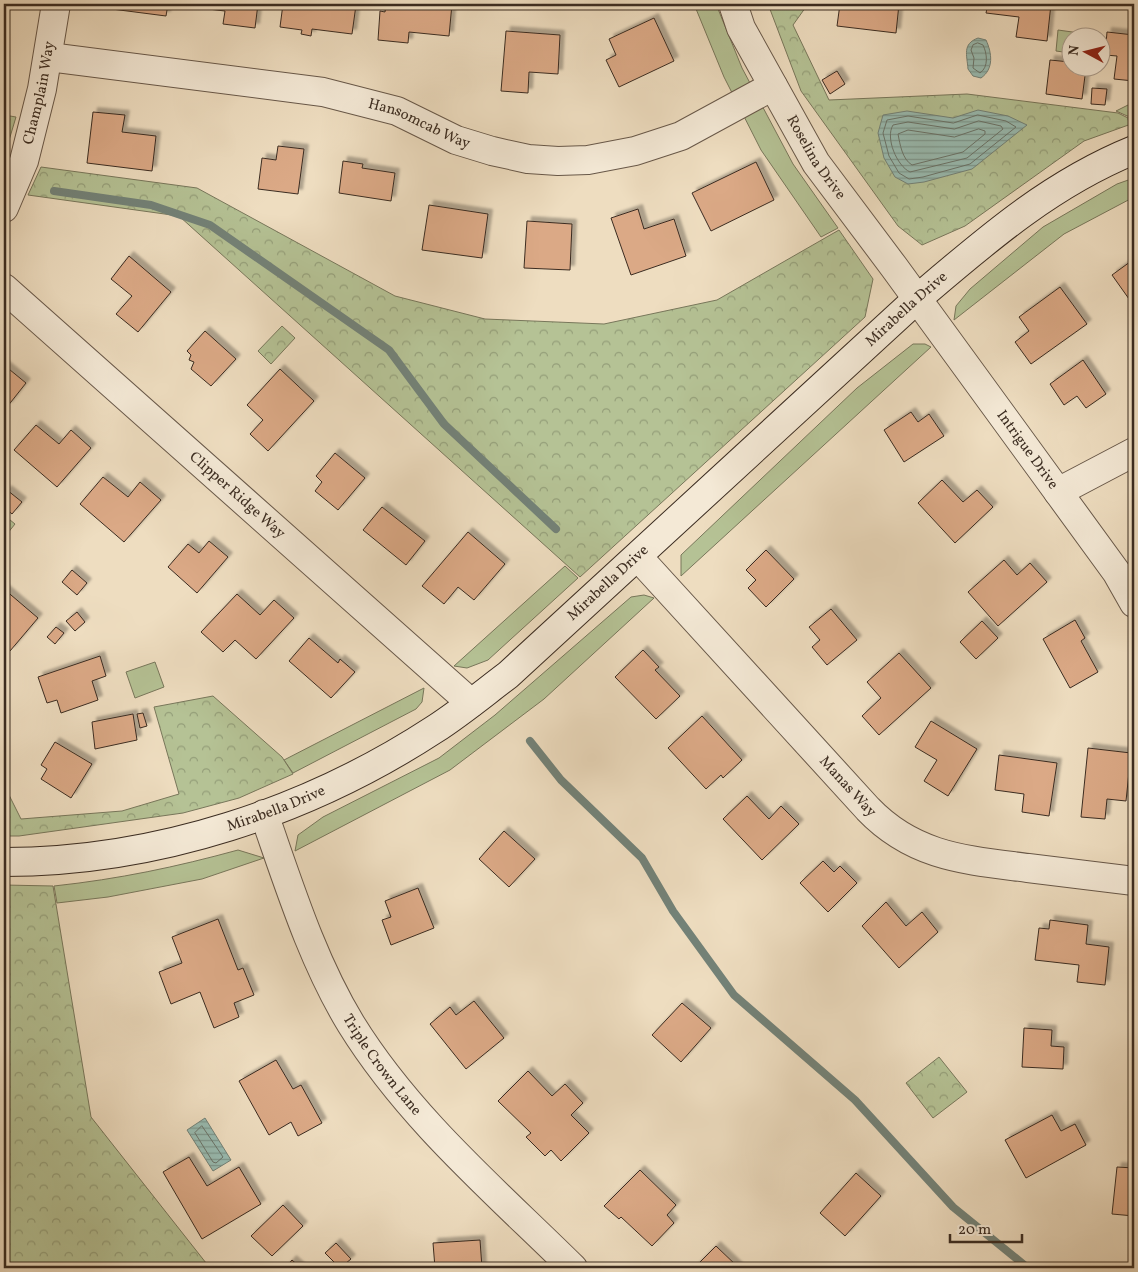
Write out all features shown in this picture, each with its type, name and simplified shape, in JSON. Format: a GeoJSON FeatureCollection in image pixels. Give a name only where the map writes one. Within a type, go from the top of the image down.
{"type":"FeatureCollection","features":[{"type":"Feature","properties":{"kind":"street","name":"Champlain Way"},"geometry":{"type":"LineString","coordinates":[[4,208],[24,161],[49,57],[56,4]]}},
{"type":"Feature","properties":{"kind":"street","name":"Roselina Drive"},"geometry":{"type":"LineString","coordinates":[[733,4],[741,28],[816,163],[917,299]]}},
{"type":"Feature","properties":{"kind":"street","name":"Hansomcab Way"},"geometry":{"type":"LineString","coordinates":[[49,57],[323,92],[397,111],[456,140],[492,151],[528,159],[558,161],[588,160],[635,151],[681,136],[773,86]]}},
{"type":"Feature","properties":{"kind":"street","name":"Mirabella Drive"},"geometry":{"type":"LineString","coordinates":[[4,862],[91,856],[141,848],[207,833],[264,814],[364,771],[436,728],[508,675],[917,299],[981,244],[1045,196],[1082,175],[1134,150]]}},
{"type":"Feature","properties":{"kind":"street","name":"Clipper Ridge Way"},"geometry":{"type":"LineString","coordinates":[[4,288],[470,703]]}},
{"type":"Feature","properties":{"kind":"street","name":"Intrigue Drive"},"geometry":{"type":"LineString","coordinates":[[917,299],[1116,573],[1134,603]]}},
{"type":"Feature","properties":{"kind":"street"},"geometry":{"type":"LineString","coordinates":[[1058,492],[1134,452]]}},
{"type":"Feature","properties":{"kind":"street","name":"Manas Way"},"geometry":{"type":"LineString","coordinates":[[638,557],[868,809],[898,835],[933,852],[968,861],[1134,881]]}},
{"type":"Feature","properties":{"kind":"street","name":"Triple Crown Lane"},"geometry":{"type":"LineString","coordinates":[[264,814],[319,963],[334,994],[388,1080],[433,1131],[573,1268]]}},
{"type":"Feature","properties":{"kind":"green space"},"geometry":{"type":"Polygon","coordinates":[[[694,4],[716,4],[742,68],[793,164],[838,228],[821,237],[761,150],[724,77],[694,4]]]}},
{"type":"Feature","properties":{"kind":"green space"},"geometry":{"type":"Polygon","coordinates":[[[768,4],[808,4],[793,25],[829,100],[967,94],[1118,113],[1134,121],[1134,123],[1084,141],[965,226],[922,245],[898,226],[801,91],[768,4]]]}},
{"type":"Feature","properties":{"kind":"green space"},"geometry":{"type":"Polygon","coordinates":[[[1058,30],[1060,30],[1060,52],[1056,51],[1058,30]]]}},
{"type":"Feature","properties":{"kind":"green space"},"geometry":{"type":"Polygon","coordinates":[[[1134,102],[1134,119],[1116,111],[1134,102]]]}},
{"type":"Feature","properties":{"kind":"green space"},"geometry":{"type":"Polygon","coordinates":[[[4,115],[16,117],[4,157],[4,115]]]}},
{"type":"Feature","properties":{"kind":"green space"},"geometry":{"type":"Polygon","coordinates":[[[41,167],[197,188],[395,296],[485,319],[604,324],[717,300],[839,230],[873,279],[865,317],[580,577],[179,216],[28,195],[41,167]]]}},
{"type":"Feature","properties":{"kind":"green space"},"geometry":{"type":"Polygon","coordinates":[[[1134,178],[1134,197],[1064,234],[954,320],[956,306],[970,289],[1043,227],[1117,184],[1134,178]]]}},
{"type":"Feature","properties":{"kind":"green space"},"geometry":{"type":"Polygon","coordinates":[[[282,326],[295,338],[271,364],[258,351],[282,326]]]}},
{"type":"Feature","properties":{"kind":"green space"},"geometry":{"type":"Polygon","coordinates":[[[913,344],[925,344],[931,347],[681,576],[681,555],[857,388],[913,344]]]}},
{"type":"Feature","properties":{"kind":"green space"},"geometry":{"type":"Polygon","coordinates":[[[4,515],[15,524],[7,534],[4,532],[4,515]]]}},
{"type":"Feature","properties":{"kind":"green space"},"geometry":{"type":"Polygon","coordinates":[[[565,566],[578,578],[488,660],[467,668],[454,666],[565,566]]]}},
{"type":"Feature","properties":{"kind":"green space"},"geometry":{"type":"Polygon","coordinates":[[[644,595],[654,598],[544,699],[450,770],[295,851],[298,835],[323,817],[439,758],[495,715],[631,597],[644,595]]]}},
{"type":"Feature","properties":{"kind":"green space"},"geometry":{"type":"Polygon","coordinates":[[[155,662],[164,687],[135,698],[126,672],[155,662]]]}},
{"type":"Feature","properties":{"kind":"green space"},"geometry":{"type":"Polygon","coordinates":[[[424,688],[422,702],[416,709],[293,773],[284,760],[424,688]]]}},
{"type":"Feature","properties":{"kind":"green space"},"geometry":{"type":"Polygon","coordinates":[[[213,696],[282,757],[293,774],[239,798],[183,813],[19,836],[4,836],[4,785],[21,819],[122,811],[179,794],[154,707],[213,696]]]}},
{"type":"Feature","properties":{"kind":"green space"},"geometry":{"type":"Polygon","coordinates":[[[238,850],[264,858],[202,879],[108,897],[57,903],[54,886],[147,872],[238,850]]]}},
{"type":"Feature","properties":{"kind":"green space"},"geometry":{"type":"Polygon","coordinates":[[[4,885],[53,886],[91,1117],[210,1268],[4,1268],[4,885]]]}},
{"type":"Feature","properties":{"kind":"green space"},"geometry":{"type":"Polygon","coordinates":[[[939,1057],[967,1092],[933,1118],[906,1083],[939,1057]]]}},
{"type":"Feature","properties":{"kind":"water"},"geometry":{"type":"Polygon","coordinates":[[[978,38],[986,40],[991,60],[988,70],[981,78],[973,76],[968,69],[967,50],[970,43],[978,38]]]}},
{"type":"Feature","properties":{"kind":"water"},"geometry":{"type":"Polygon","coordinates":[[[978,110],[1008,116],[1027,125],[972,169],[924,182],[908,184],[895,177],[884,158],[878,133],[883,115],[907,111],[953,118],[978,110]]]}},
{"type":"Feature","properties":{"kind":"water"},"geometry":{"type":"Polygon","coordinates":[[[205,1118],[231,1160],[213,1171],[187,1130],[205,1118]]]}},
{"type":"Feature","properties":{"kind":"building"},"geometry":{"type":"Polygon","coordinates":[[[104,4],[168,4],[166,16],[104,8],[104,4]]]}},
{"type":"Feature","properties":{"kind":"building"},"geometry":{"type":"Polygon","coordinates":[[[208,4],[258,4],[255,28],[223,24],[225,11],[208,9],[208,4]]]}},
{"type":"Feature","properties":{"kind":"building"},"geometry":{"type":"Polygon","coordinates":[[[283,4],[356,5],[352,34],[312,29],[311,36],[301,34],[302,30],[280,27],[283,4]]]}},
{"type":"Feature","properties":{"kind":"building"},"geometry":{"type":"Polygon","coordinates":[[[386,4],[452,4],[449,36],[409,32],[408,43],[378,40],[380,11],[385,12],[386,4]]]}},
{"type":"Feature","properties":{"kind":"building"},"geometry":{"type":"Polygon","coordinates":[[[840,4],[899,4],[896,33],[837,26],[840,4]]]}},
{"type":"Feature","properties":{"kind":"building"},"geometry":{"type":"Polygon","coordinates":[[[988,4],[1051,4],[1047,41],[1016,37],[1019,17],[986,13],[988,4]]]}},
{"type":"Feature","properties":{"kind":"building"},"geometry":{"type":"Polygon","coordinates":[[[654,18],[674,61],[619,87],[606,60],[616,55],[609,39],[654,18]]]}},
{"type":"Feature","properties":{"kind":"building"},"geometry":{"type":"Polygon","coordinates":[[[506,31],[560,35],[558,74],[529,72],[528,93],[501,91],[506,31]]]}},
{"type":"Feature","properties":{"kind":"building"},"geometry":{"type":"Polygon","coordinates":[[[1110,32],[1134,35],[1134,81],[1114,79],[1117,56],[1110,55],[1110,32]]]}},
{"type":"Feature","properties":{"kind":"building"},"geometry":{"type":"Polygon","coordinates":[[[1050,60],[1060,61],[1060,78],[1085,78],[1082,99],[1046,94],[1050,60]]]}},
{"type":"Feature","properties":{"kind":"building"},"geometry":{"type":"Polygon","coordinates":[[[837,71],[845,84],[830,94],[822,80],[837,71]]]}},
{"type":"Feature","properties":{"kind":"building"},"geometry":{"type":"Polygon","coordinates":[[[1092,88],[1107,89],[1105,105],[1091,104],[1092,88]]]}},
{"type":"Feature","properties":{"kind":"building"},"geometry":{"type":"Polygon","coordinates":[[[93,112],[125,115],[122,132],[156,136],[152,171],[87,163],[93,112]]]}},
{"type":"Feature","properties":{"kind":"building"},"geometry":{"type":"Polygon","coordinates":[[[278,146],[304,149],[298,194],[258,189],[262,158],[276,160],[278,146]]]}},
{"type":"Feature","properties":{"kind":"building"},"geometry":{"type":"Polygon","coordinates":[[[343,161],[363,164],[362,168],[395,173],[391,201],[339,193],[343,161]]]}},
{"type":"Feature","properties":{"kind":"building"},"geometry":{"type":"Polygon","coordinates":[[[756,162],[774,200],[711,231],[692,193],[756,162]]]}},
{"type":"Feature","properties":{"kind":"building"},"geometry":{"type":"Polygon","coordinates":[[[429,205],[488,214],[482,258],[422,250],[429,205]]]}},
{"type":"Feature","properties":{"kind":"building"},"geometry":{"type":"Polygon","coordinates":[[[638,209],[644,229],[674,219],[686,256],[631,275],[611,218],[638,209]]]}},
{"type":"Feature","properties":{"kind":"building"},"geometry":{"type":"Polygon","coordinates":[[[527,221],[572,224],[570,270],[524,268],[527,221]]]}},
{"type":"Feature","properties":{"kind":"building"},"geometry":{"type":"Polygon","coordinates":[[[129,256],[171,292],[138,332],[116,314],[132,296],[111,279],[129,256]]]}},
{"type":"Feature","properties":{"kind":"building"},"geometry":{"type":"Polygon","coordinates":[[[1134,259],[1134,306],[1112,275],[1134,259]]]}},
{"type":"Feature","properties":{"kind":"building"},"geometry":{"type":"Polygon","coordinates":[[[1060,287],[1087,324],[1031,364],[1015,342],[1029,331],[1019,317],[1060,287]]]}},
{"type":"Feature","properties":{"kind":"building"},"geometry":{"type":"Polygon","coordinates":[[[205,331],[236,359],[211,386],[191,369],[194,362],[189,360],[191,355],[187,351],[205,331]]]}},
{"type":"Feature","properties":{"kind":"building"},"geometry":{"type":"Polygon","coordinates":[[[1083,360],[1106,394],[1086,408],[1077,396],[1064,405],[1050,384],[1083,360]]]}},
{"type":"Feature","properties":{"kind":"building"},"geometry":{"type":"Polygon","coordinates":[[[4,365],[26,383],[7,407],[4,404],[4,365]]]}},
{"type":"Feature","properties":{"kind":"building"},"geometry":{"type":"Polygon","coordinates":[[[280,369],[314,401],[268,451],[250,434],[263,420],[247,405],[280,369]]]}},
{"type":"Feature","properties":{"kind":"building"},"geometry":{"type":"Polygon","coordinates":[[[911,412],[918,422],[929,414],[944,436],[904,462],[884,430],[911,412]]]}},
{"type":"Feature","properties":{"kind":"building"},"geometry":{"type":"Polygon","coordinates":[[[36,425],[59,444],[71,430],[91,448],[57,487],[14,450],[36,425]]]}},
{"type":"Feature","properties":{"kind":"building"},"geometry":{"type":"Polygon","coordinates":[[[335,453],[365,478],[338,510],[315,491],[322,482],[316,476],[335,453]]]}},
{"type":"Feature","properties":{"kind":"building"},"geometry":{"type":"Polygon","coordinates":[[[103,477],[128,497],[140,482],[161,500],[124,542],[80,504],[103,477]]]}},
{"type":"Feature","properties":{"kind":"building"},"geometry":{"type":"Polygon","coordinates":[[[942,480],[963,502],[977,490],[993,507],[955,543],[918,503],[942,480]]]}},
{"type":"Feature","properties":{"kind":"building"},"geometry":{"type":"Polygon","coordinates":[[[7,490],[22,502],[12,514],[4,507],[4,494],[7,490]]]}},
{"type":"Feature","properties":{"kind":"building"},"geometry":{"type":"Polygon","coordinates":[[[382,507],[425,541],[406,565],[363,530],[382,507]]]}},
{"type":"Feature","properties":{"kind":"building"},"geometry":{"type":"Polygon","coordinates":[[[468,532],[505,564],[474,600],[458,587],[444,604],[422,586],[468,532]]]}},
{"type":"Feature","properties":{"kind":"building"},"geometry":{"type":"Polygon","coordinates":[[[209,541],[228,557],[197,593],[168,567],[188,544],[199,553],[209,541]]]}},
{"type":"Feature","properties":{"kind":"building"},"geometry":{"type":"Polygon","coordinates":[[[766,550],[794,579],[766,607],[748,588],[756,580],[746,570],[766,550]]]}},
{"type":"Feature","properties":{"kind":"building"},"geometry":{"type":"Polygon","coordinates":[[[1004,560],[1017,575],[1030,563],[1047,582],[998,626],[968,592],[1004,560]]]}},
{"type":"Feature","properties":{"kind":"building"},"geometry":{"type":"Polygon","coordinates":[[[72,570],[87,583],[77,595],[62,582],[72,570]]]}},
{"type":"Feature","properties":{"kind":"building"},"geometry":{"type":"Polygon","coordinates":[[[4,589],[38,618],[10,651],[4,646],[4,589]]]}},
{"type":"Feature","properties":{"kind":"building"},"geometry":{"type":"Polygon","coordinates":[[[237,594],[260,615],[274,600],[294,618],[256,659],[235,640],[223,652],[201,632],[237,594]]]}},
{"type":"Feature","properties":{"kind":"building"},"geometry":{"type":"Polygon","coordinates":[[[831,609],[857,640],[827,665],[812,647],[820,640],[809,627],[831,609]]]}},
{"type":"Feature","properties":{"kind":"building"},"geometry":{"type":"Polygon","coordinates":[[[77,612],[85,622],[75,631],[66,621],[77,612]]]}},
{"type":"Feature","properties":{"kind":"building"},"geometry":{"type":"Polygon","coordinates":[[[1075,620],[1085,638],[1081,641],[1098,672],[1070,688],[1043,639],[1075,620]]]}},
{"type":"Feature","properties":{"kind":"building"},"geometry":{"type":"Polygon","coordinates":[[[982,621],[998,638],[976,659],[960,642],[982,621]]]}},
{"type":"Feature","properties":{"kind":"building"},"geometry":{"type":"Polygon","coordinates":[[[56,627],[64,633],[55,644],[47,637],[56,627]]]}},
{"type":"Feature","properties":{"kind":"building"},"geometry":{"type":"Polygon","coordinates":[[[309,638],[338,663],[340,659],[355,672],[331,698],[289,661],[309,638]]]}},
{"type":"Feature","properties":{"kind":"building"},"geometry":{"type":"Polygon","coordinates":[[[643,650],[659,667],[655,670],[680,696],[656,719],[615,677],[643,650]]]}},
{"type":"Feature","properties":{"kind":"building"},"geometry":{"type":"Polygon","coordinates":[[[899,653],[931,688],[879,735],[862,716],[881,698],[867,682],[899,653]]]}},
{"type":"Feature","properties":{"kind":"building"},"geometry":{"type":"Polygon","coordinates":[[[100,656],[106,676],[92,681],[98,700],[61,713],[57,700],[47,703],[38,677],[100,656]]]}},
{"type":"Feature","properties":{"kind":"building"},"geometry":{"type":"Polygon","coordinates":[[[143,713],[147,726],[140,728],[137,714],[143,713]]]}},
{"type":"Feature","properties":{"kind":"building"},"geometry":{"type":"Polygon","coordinates":[[[133,714],[137,740],[95,749],[92,722],[133,714]]]}},
{"type":"Feature","properties":{"kind":"building"},"geometry":{"type":"Polygon","coordinates":[[[702,716],[742,760],[723,778],[721,775],[706,789],[668,748],[702,716]]]}},
{"type":"Feature","properties":{"kind":"building"},"geometry":{"type":"Polygon","coordinates":[[[931,721],[977,749],[948,796],[924,781],[937,760],[915,747],[931,721]]]}},
{"type":"Feature","properties":{"kind":"building"},"geometry":{"type":"Polygon","coordinates":[[[55,742],[92,764],[71,798],[41,779],[47,769],[41,765],[55,742]]]}},
{"type":"Feature","properties":{"kind":"building"},"geometry":{"type":"Polygon","coordinates":[[[1088,748],[1131,753],[1126,801],[1107,799],[1105,819],[1081,817],[1088,748]]]}},
{"type":"Feature","properties":{"kind":"building"},"geometry":{"type":"Polygon","coordinates":[[[999,755],[1057,763],[1049,816],[1022,812],[1024,794],[995,790],[999,755]]]}},
{"type":"Feature","properties":{"kind":"building"},"geometry":{"type":"Polygon","coordinates":[[[747,796],[769,819],[781,806],[799,824],[762,860],[723,819],[747,796]]]}},
{"type":"Feature","properties":{"kind":"building"},"geometry":{"type":"Polygon","coordinates":[[[504,831],[535,859],[509,887],[479,859],[504,831]]]}},
{"type":"Feature","properties":{"kind":"building"},"geometry":{"type":"Polygon","coordinates":[[[823,861],[834,872],[840,866],[857,883],[828,912],[800,883],[823,861]]]}},
{"type":"Feature","properties":{"kind":"building"},"geometry":{"type":"Polygon","coordinates":[[[418,888],[434,928],[391,945],[382,920],[391,917],[385,901],[418,888]]]}},
{"type":"Feature","properties":{"kind":"building"},"geometry":{"type":"Polygon","coordinates":[[[886,902],[906,926],[922,912],[938,932],[899,968],[862,926],[886,902]]]}},
{"type":"Feature","properties":{"kind":"building"},"geometry":{"type":"Polygon","coordinates":[[[218,919],[238,970],[243,968],[254,995],[234,1003],[239,1017],[214,1028],[200,992],[171,1004],[159,972],[182,963],[172,937],[218,919]]]}},
{"type":"Feature","properties":{"kind":"building"},"geometry":{"type":"Polygon","coordinates":[[[1050,920],[1088,925],[1086,944],[1109,947],[1105,985],[1077,982],[1079,965],[1035,960],[1039,928],[1049,929],[1050,920]]]}},
{"type":"Feature","properties":{"kind":"building"},"geometry":{"type":"Polygon","coordinates":[[[474,1001],[504,1038],[466,1069],[430,1024],[450,1007],[456,1015],[474,1001]]]}},
{"type":"Feature","properties":{"kind":"building"},"geometry":{"type":"Polygon","coordinates":[[[682,1003],[711,1028],[681,1062],[652,1035],[682,1003]]]}},
{"type":"Feature","properties":{"kind":"building"},"geometry":{"type":"Polygon","coordinates":[[[1024,1028],[1052,1030],[1051,1046],[1064,1047],[1063,1069],[1022,1067],[1024,1028]]]}},
{"type":"Feature","properties":{"kind":"building"},"geometry":{"type":"Polygon","coordinates":[[[276,1060],[293,1089],[301,1085],[322,1123],[298,1136],[291,1122],[269,1135],[239,1081],[276,1060]]]}},
{"type":"Feature","properties":{"kind":"building"},"geometry":{"type":"Polygon","coordinates":[[[528,1071],[552,1096],[565,1084],[583,1103],[571,1115],[589,1133],[561,1161],[551,1150],[545,1156],[526,1137],[531,1133],[498,1101],[528,1071]]]}},
{"type":"Feature","properties":{"kind":"building"},"geometry":{"type":"Polygon","coordinates":[[[1052,1115],[1061,1131],[1075,1124],[1086,1145],[1026,1178],[1005,1140],[1052,1115]]]}},
{"type":"Feature","properties":{"kind":"building"},"geometry":{"type":"Polygon","coordinates":[[[189,1157],[207,1186],[239,1167],[261,1204],[202,1239],[163,1172],[189,1157]]]}},
{"type":"Feature","properties":{"kind":"building"},"geometry":{"type":"Polygon","coordinates":[[[1117,1167],[1134,1168],[1134,1216],[1112,1214],[1117,1167]]]}},
{"type":"Feature","properties":{"kind":"building"},"geometry":{"type":"Polygon","coordinates":[[[640,1170],[676,1205],[667,1215],[674,1223],[652,1246],[621,1217],[619,1219],[604,1206],[640,1170]]]}},
{"type":"Feature","properties":{"kind":"building"},"geometry":{"type":"Polygon","coordinates":[[[856,1173],[881,1196],[845,1236],[820,1213],[856,1173]]]}},
{"type":"Feature","properties":{"kind":"building"},"geometry":{"type":"Polygon","coordinates":[[[283,1205],[303,1226],[272,1256],[251,1236],[283,1205]]]}},
{"type":"Feature","properties":{"kind":"building"},"geometry":{"type":"Polygon","coordinates":[[[480,1240],[482,1268],[435,1268],[433,1243],[480,1240]]]}},
{"type":"Feature","properties":{"kind":"building"},"geometry":{"type":"Polygon","coordinates":[[[336,1243],[351,1259],[340,1268],[325,1253],[336,1243]]]}},
{"type":"Feature","properties":{"kind":"building"},"geometry":{"type":"Polygon","coordinates":[[[716,1246],[739,1268],[694,1268],[716,1246]]]}},
{"type":"Feature","properties":{"kind":"building"},"geometry":{"type":"Polygon","coordinates":[[[292,1260],[301,1268],[285,1268],[292,1260]]]}},
{"type":"Feature","properties":{"kind":"waterway"},"geometry":{"type":"LineString","coordinates":[[54,191],[151,205],[210,225],[389,350],[444,424],[556,529]]}},
{"type":"Feature","properties":{"kind":"waterway"},"geometry":{"type":"LineString","coordinates":[[530,741],[561,780],[642,858],[673,911],[734,995],[855,1100],[953,1207],[1028,1268]]}}]}
